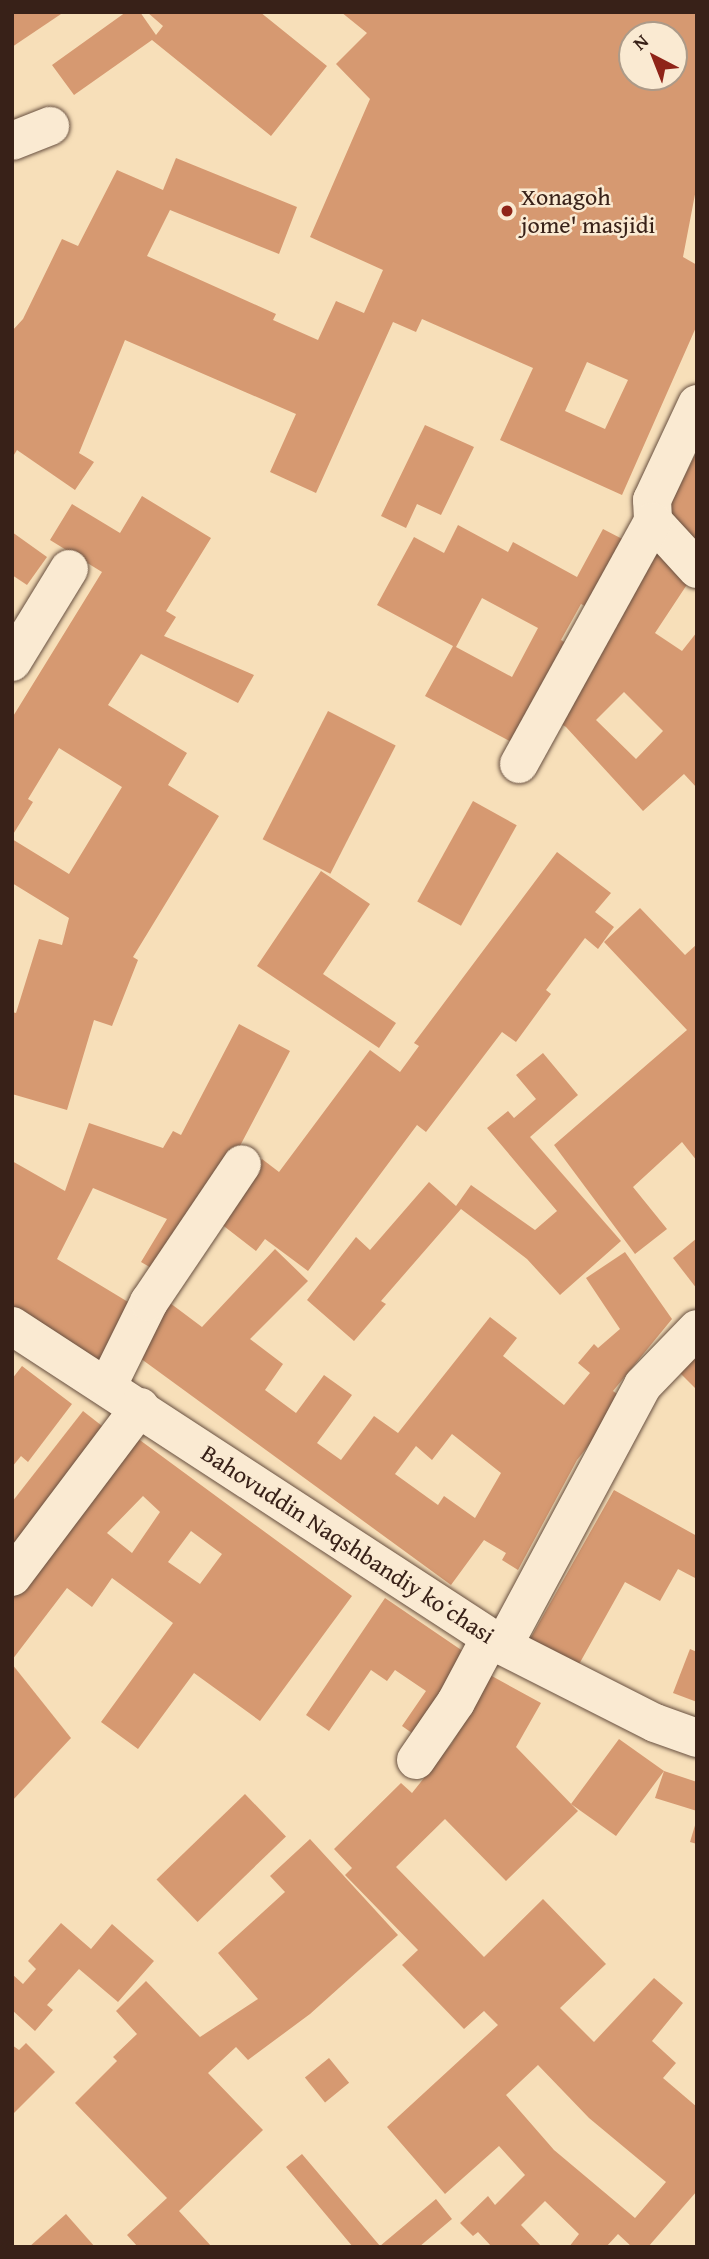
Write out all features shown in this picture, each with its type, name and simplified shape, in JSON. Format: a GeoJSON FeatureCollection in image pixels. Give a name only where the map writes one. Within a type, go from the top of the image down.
{"type":"FeatureCollection","features":[{"type":"Feature","properties":{"kind":"street"},"geometry":{"type":"LineString","coordinates":[[12,141],[50,126]]}},
{"type":"Feature","properties":{"kind":"street"},"geometry":{"type":"LineString","coordinates":[[519,764],[653,521],[652,500],[697,404]]}},
{"type":"Feature","properties":{"kind":"street"},"geometry":{"type":"LineString","coordinates":[[653,521],[697,569]]}},
{"type":"Feature","properties":{"kind":"street"},"geometry":{"type":"LineString","coordinates":[[12,662],[69,569]]}},
{"type":"Feature","properties":{"kind":"street"},"geometry":{"type":"LineString","coordinates":[[108,1385],[149,1302],[242,1164]]}},
{"type":"Feature","properties":{"kind":"street","name":"Bahovuddin Naqshbandiy koʻchasi"},"geometry":{"type":"LineString","coordinates":[[12,1326],[108,1385],[497,1642],[655,1723],[697,1738]]}},
{"type":"Feature","properties":{"kind":"street"},"geometry":{"type":"LineString","coordinates":[[416,1760],[497,1642],[643,1385],[697,1329]]}},
{"type":"Feature","properties":{"kind":"street"},"geometry":{"type":"LineString","coordinates":[[12,1577],[140,1407]]}},
{"type":"Feature","properties":{"kind":"building"},"geometry":{"type":"Polygon","coordinates":[[[12,12],[64,12],[12,47],[12,12]]]}},
{"type":"Feature","properties":{"kind":"building"},"geometry":{"type":"Polygon","coordinates":[[[126,12],[140,12],[156,35],[163,26],[147,12],[260,12],[327,66],[271,136],[152,40],[74,95],[52,65],[126,12]]]}},
{"type":"Feature","properties":{"kind":"building"},"geometry":{"type":"Polygon","coordinates":[[[341,12],[697,12],[697,184],[683,257],[697,265],[697,325],[622,495],[500,440],[533,368],[422,319],[416,332],[393,322],[316,493],[270,472],[296,414],[125,340],[79,453],[94,462],[75,490],[17,450],[12,458],[12,331],[23,319],[62,239],[78,246],[117,170],[163,190],[176,158],[297,207],[279,254],[170,210],[147,256],[276,314],[273,320],[318,340],[336,301],[364,313],[383,270],[310,237],[370,99],[336,64],[367,33],[341,12]],[[587,362],[565,411],[605,429],[628,380],[587,362]]]}},
{"type":"Feature","properties":{"kind":"building"},"geometry":{"type":"Polygon","coordinates":[[[425,425],[474,447],[441,515],[417,504],[406,528],[381,516],[425,425]]]}},
{"type":"Feature","properties":{"kind":"building"},"geometry":{"type":"Polygon","coordinates":[[[697,451],[697,552],[665,516],[697,451]]]}},
{"type":"Feature","properties":{"kind":"building"},"geometry":{"type":"Polygon","coordinates":[[[142,496],[211,538],[166,611],[176,617],[164,636],[254,675],[238,703],[141,654],[108,705],[187,753],[168,785],[219,816],[133,957],[138,960],[112,1026],[94,1020],[67,1110],[12,1094],[12,1012],[16,1013],[39,939],[62,945],[69,918],[12,883],[12,839],[69,874],[122,787],[59,748],[28,799],[33,802],[12,836],[12,718],[102,572],[50,540],[72,504],[120,533],[142,496]]]}},
{"type":"Feature","properties":{"kind":"building"},"geometry":{"type":"Polygon","coordinates":[[[458,525],[508,552],[513,542],[577,577],[603,529],[630,543],[593,610],[581,604],[561,640],[574,648],[521,747],[425,696],[453,646],[377,605],[414,537],[444,553],[458,525]],[[482,598],[456,647],[512,677],[538,628],[482,598]]]}},
{"type":"Feature","properties":{"kind":"building"},"geometry":{"type":"Polygon","coordinates":[[[12,532],[47,557],[27,585],[12,575],[12,532]]]}},
{"type":"Feature","properties":{"kind":"building"},"geometry":{"type":"Polygon","coordinates":[[[650,545],[688,583],[655,633],[682,651],[697,632],[697,788],[684,774],[643,811],[566,727],[547,715],[650,545]],[[624,692],[596,720],[636,759],[663,731],[624,692]]]}},
{"type":"Feature","properties":{"kind":"building"},"geometry":{"type":"Polygon","coordinates":[[[328,711],[396,746],[330,874],[263,839],[328,711]]]}},
{"type":"Feature","properties":{"kind":"building"},"geometry":{"type":"Polygon","coordinates":[[[473,801],[517,825],[461,926],[417,902],[473,801]]]}},
{"type":"Feature","properties":{"kind":"building"},"geometry":{"type":"Polygon","coordinates":[[[557,852],[611,893],[595,912],[614,927],[598,949],[585,938],[546,990],[551,994],[516,1042],[502,1032],[426,1132],[417,1125],[308,1271],[265,1239],[256,1251],[216,1220],[262,1159],[279,1172],[370,1050],[400,1072],[419,1046],[414,1043],[557,852]]]}},
{"type":"Feature","properties":{"kind":"building"},"geometry":{"type":"Polygon","coordinates":[[[321,871],[370,904],[323,974],[396,1023],[379,1048],[257,966],[321,871]]]}},
{"type":"Feature","properties":{"kind":"building"},"geometry":{"type":"Polygon","coordinates":[[[640,908],[685,955],[697,944],[697,1161],[682,1142],[633,1187],[667,1229],[635,1254],[554,1145],[687,1030],[604,942],[640,908]]]}},
{"type":"Feature","properties":{"kind":"building"},"geometry":{"type":"Polygon","coordinates":[[[239,1024],[290,1051],[232,1161],[158,1272],[141,1262],[167,1219],[93,1188],[57,1259],[138,1308],[103,1366],[12,1314],[12,1161],[65,1191],[89,1123],[163,1148],[173,1131],[181,1135],[239,1024]]]}},
{"type":"Feature","properties":{"kind":"building"},"geometry":{"type":"Polygon","coordinates":[[[543,1053],[578,1095],[530,1137],[621,1241],[560,1295],[527,1259],[461,1209],[381,1301],[386,1304],[354,1341],[307,1300],[356,1237],[370,1250],[429,1182],[456,1206],[471,1185],[535,1230],[557,1211],[487,1128],[508,1111],[514,1118],[536,1099],[516,1075],[543,1053]]]}},
{"type":"Feature","properties":{"kind":"building"},"geometry":{"type":"Polygon","coordinates":[[[697,1238],[697,1289],[673,1258],[697,1238]]]}},
{"type":"Feature","properties":{"kind":"building"},"geometry":{"type":"Polygon","coordinates":[[[275,1249],[308,1281],[250,1339],[283,1364],[265,1390],[296,1413],[324,1375],[352,1395],[317,1443],[341,1460],[374,1416],[398,1433],[490,1317],[517,1338],[503,1356],[564,1405],[590,1373],[578,1363],[594,1344],[598,1348],[620,1329],[586,1278],[625,1252],[672,1319],[613,1391],[625,1400],[577,1460],[518,1570],[502,1560],[506,1553],[484,1540],[451,1585],[129,1350],[166,1300],[202,1327],[275,1249]],[[452,1434],[432,1460],[416,1446],[395,1474],[438,1505],[444,1496],[475,1518],[501,1473],[452,1434]]]}},
{"type":"Feature","properties":{"kind":"building"},"geometry":{"type":"Polygon","coordinates":[[[697,1350],[697,1390],[677,1370],[697,1350]]]}},
{"type":"Feature","properties":{"kind":"building"},"geometry":{"type":"Polygon","coordinates":[[[22,1366],[72,1404],[28,1462],[21,1456],[12,1467],[12,1379],[22,1366]]]}},
{"type":"Feature","properties":{"kind":"building"},"geometry":{"type":"Polygon","coordinates":[[[83,1411],[111,1433],[12,1561],[12,1502],[83,1411]]]}},
{"type":"Feature","properties":{"kind":"building"},"geometry":{"type":"Polygon","coordinates":[[[133,1435],[352,1596],[260,1721],[194,1673],[138,1749],[101,1722],[173,1623],[112,1578],[92,1607],[67,1588],[12,1660],[12,1597],[133,1435]],[[143,1496],[107,1533],[132,1553],[160,1512],[143,1496]],[[191,1531],[168,1562],[200,1584],[222,1554],[191,1531]]]}},
{"type":"Feature","properties":{"kind":"building"},"geometry":{"type":"Polygon","coordinates":[[[614,1490],[697,1536],[697,1579],[678,1569],[660,1601],[625,1582],[578,1666],[530,1639],[614,1490]]]}},
{"type":"Feature","properties":{"kind":"building"},"geometry":{"type":"Polygon","coordinates":[[[385,1598],[473,1658],[419,1738],[402,1726],[426,1691],[395,1670],[387,1681],[371,1670],[329,1731],[306,1715],[385,1598]]]}},
{"type":"Feature","properties":{"kind":"building"},"geometry":{"type":"Polygon","coordinates":[[[690,1649],[697,1652],[697,1702],[673,1693],[690,1649]]]}},
{"type":"Feature","properties":{"kind":"building"},"geometry":{"type":"Polygon","coordinates":[[[12,1664],[71,1738],[12,1801],[12,1664]]]}},
{"type":"Feature","properties":{"kind":"building"},"geometry":{"type":"Polygon","coordinates":[[[490,1675],[541,1703],[516,1747],[578,1811],[506,1881],[445,1819],[396,1867],[484,1957],[543,1899],[606,1964],[560,2008],[594,2042],[654,1978],[683,2003],[652,2041],[676,2063],[663,2078],[697,2107],[697,2191],[648,2247],[632,2247],[618,2234],[606,2247],[569,2247],[579,2234],[545,2201],[521,2225],[542,2247],[492,2247],[478,2232],[473,2236],[460,2223],[488,2196],[495,2205],[525,2175],[499,2146],[445,2194],[387,2127],[498,2025],[484,2011],[464,2029],[402,1965],[418,1950],[345,1875],[352,1868],[334,1849],[401,1783],[412,1793],[452,1743],[490,1675]],[[538,2065],[506,2095],[554,2150],[635,2218],[666,2182],[589,2118],[538,2065]]]}},
{"type":"Feature","properties":{"kind":"building"},"geometry":{"type":"Polygon","coordinates":[[[619,1739],[664,1771],[616,1836],[571,1804],[619,1739]]]}},
{"type":"Feature","properties":{"kind":"building"},"geometry":{"type":"Polygon","coordinates":[[[664,1771],[697,1782],[697,1811],[655,1798],[664,1771]]]}},
{"type":"Feature","properties":{"kind":"building"},"geometry":{"type":"Polygon","coordinates":[[[245,1794],[286,1836],[198,1922],[157,1879],[245,1794]]]}},
{"type":"Feature","properties":{"kind":"building"},"geometry":{"type":"Polygon","coordinates":[[[697,1822],[697,1844],[690,1842],[697,1822]]]}},
{"type":"Feature","properties":{"kind":"building"},"geometry":{"type":"Polygon","coordinates":[[[310,1839],[398,1935],[310,2014],[248,2060],[236,2047],[208,2073],[263,2130],[179,2211],[212,2247],[138,2247],[127,2235],[167,2198],[75,2103],[117,2061],[113,2057],[137,2034],[116,2011],[146,1981],[200,2037],[258,1999],[218,1953],[285,1892],[270,1876],[310,1839]]]}},
{"type":"Feature","properties":{"kind":"building"},"geometry":{"type":"Polygon","coordinates":[[[61,1923],[91,1949],[112,1924],[154,1961],[118,2002],[79,1969],[47,2005],[53,2010],[35,2031],[12,2010],[12,1974],[23,1984],[36,1969],[28,1961],[61,1923]]]}},
{"type":"Feature","properties":{"kind":"building"},"geometry":{"type":"Polygon","coordinates":[[[26,2043],[55,2072],[12,2115],[12,2045],[19,2050],[26,2043]]]}},
{"type":"Feature","properties":{"kind":"building"},"geometry":{"type":"Polygon","coordinates":[[[329,2058],[349,2083],[325,2102],[305,2078],[329,2058]]]}},
{"type":"Feature","properties":{"kind":"building"},"geometry":{"type":"Polygon","coordinates":[[[302,2154],[380,2246],[436,2199],[452,2219],[419,2247],[353,2247],[286,2167],[302,2154]]]}},
{"type":"Feature","properties":{"kind":"building"},"geometry":{"type":"Polygon","coordinates":[[[66,2214],[95,2247],[29,2247],[66,2214]]]}},
{"type":"Feature","properties":{"kind":"place","name":"Xonagoh jome' masjidi"},"geometry":{"type":"Point","coordinates":[507,211]}}]}
